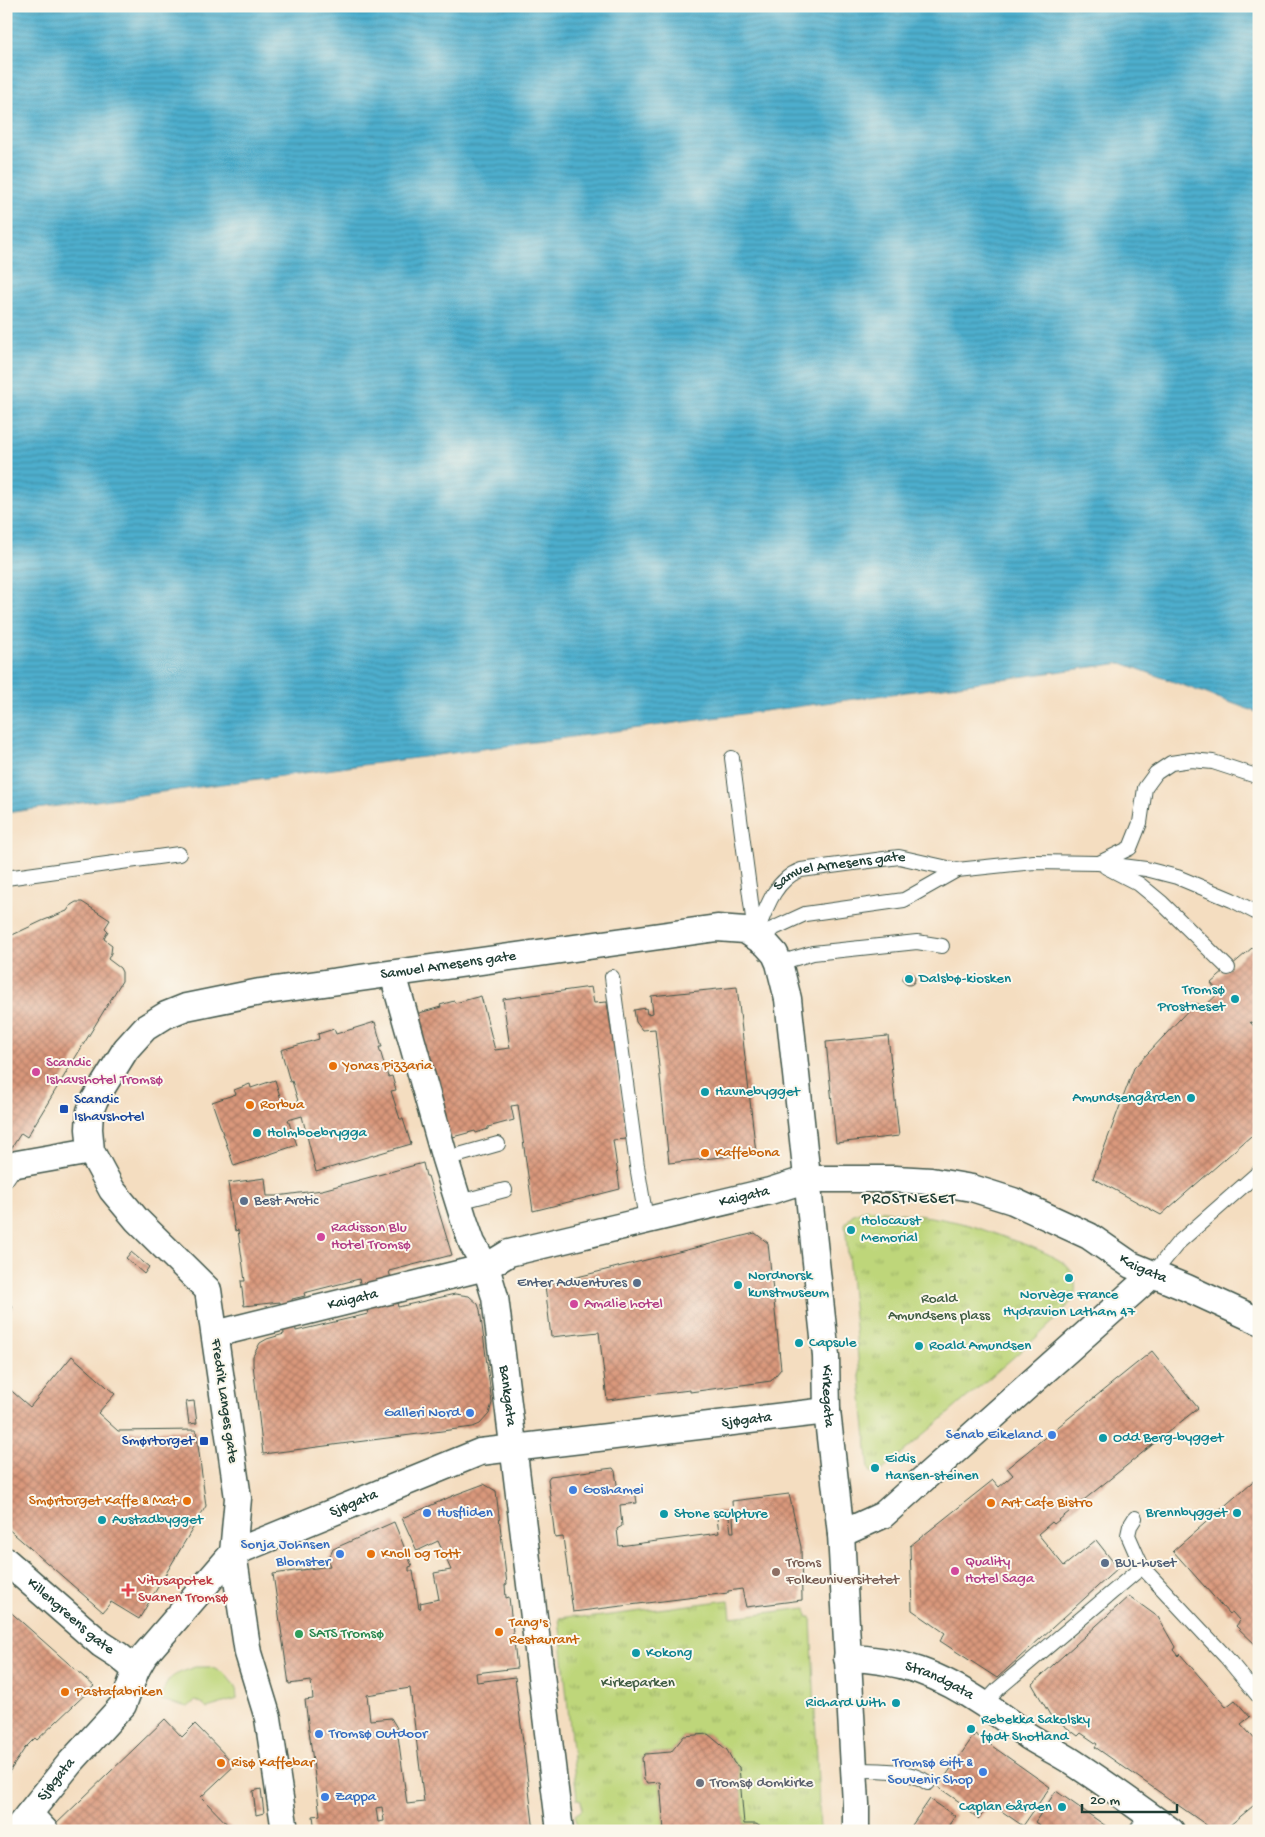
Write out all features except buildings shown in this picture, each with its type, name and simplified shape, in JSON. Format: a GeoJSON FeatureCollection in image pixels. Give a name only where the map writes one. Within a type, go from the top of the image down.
{"type":"FeatureCollection","features":[{"type":"Feature","properties":{"kind":"street","name":"Samuel Arnesens gate"},"geometry":{"type":"LineString","coordinates":[[145,1028],[166,1015],[194,1004],[260,992],[717,928],[745,930],[766,944],[775,954],[779,963]]}},
{"type":"Feature","properties":{"kind":"street","name":"Kirkegata"},"geometry":{"type":"LineString","coordinates":[[779,963],[788,999],[826,1356],[827,1411],[841,1534],[856,1831]]}},
{"type":"Feature","properties":{"kind":"street","name":"Bankgata"},"geometry":{"type":"LineString","coordinates":[[393,974],[445,1159],[472,1243],[486,1267],[496,1297],[560,1831]]}},
{"type":"Feature","properties":{"kind":"street","name":"Fredrik Langes gate"},"geometry":{"type":"LineString","coordinates":[[145,1028],[126,1049],[95,1098],[90,1111],[91,1151],[112,1190],[137,1220],[208,1290],[238,1498],[233,1554],[248,1653],[268,1718],[285,1831]]}},
{"type":"Feature","properties":{"kind":"street"},"geometry":{"type":"LineString","coordinates":[[11,1172],[91,1151]]}},
{"type":"Feature","properties":{"kind":"street","name":"Kaigata"},"geometry":{"type":"LineString","coordinates":[[215,1334],[486,1267],[509,1253],[770,1191],[808,1180],[895,1179],[930,1181],[972,1188],[1013,1201],[1089,1236],[1130,1265],[1259,1321]]}},
{"type":"Feature","properties":{"kind":"street"},"geometry":{"type":"LineString","coordinates":[[841,1534],[883,1515],[1153,1274]]}},
{"type":"Feature","properties":{"kind":"street","name":"Sjøgata"},"geometry":{"type":"LineString","coordinates":[[29,1825],[70,1763],[123,1704],[136,1670],[144,1656],[233,1554],[480,1452],[514,1446],[827,1411]]}},
{"type":"Feature","properties":{"kind":"street","name":"Killengreens gate"},"geometry":{"type":"LineString","coordinates":[[6,1561],[101,1644],[136,1670]]}},
{"type":"Feature","properties":{"kind":"street","name":"Strandgata"},"geometry":{"type":"LineString","coordinates":[[847,1658],[868,1658],[926,1672],[984,1704],[1029,1736],[1071,1761],[1142,1823],[1171,1831]]}},
{"type":"Feature","properties":{"kind":"lane"},"geometry":{"type":"LineString","coordinates":[[732,758],[755,937]]}},
{"type":"Feature","properties":{"kind":"lane"},"geometry":{"type":"LineString","coordinates":[[1098,863],[1130,848],[1140,823],[1146,788],[1156,773],[1171,763],[1191,760],[1213,762],[1259,777]]}},
{"type":"Feature","properties":{"kind":"lane"},"geometry":{"type":"LineString","coordinates":[[6,878],[179,854]]}},
{"type":"Feature","properties":{"kind":"lane","name":"Samuel Arnesens gate"},"geometry":{"type":"LineString","coordinates":[[755,937],[770,898],[792,873],[801,870],[899,857],[957,870],[1034,862],[1098,863],[1146,869],[1177,877],[1232,900],[1257,915]]}},
{"type":"Feature","properties":{"kind":"lane"},"geometry":{"type":"LineString","coordinates":[[1098,863],[1144,889],[1162,903],[1228,968]]}},
{"type":"Feature","properties":{"kind":"lane","name":"Samuel Arnesens gate"},"geometry":{"type":"LineString","coordinates":[[755,937],[806,914],[904,900],[957,870]]}},
{"type":"Feature","properties":{"kind":"lane"},"geometry":{"type":"LineString","coordinates":[[779,963],[813,952],[917,942],[942,946]]}},
{"type":"Feature","properties":{"kind":"lane"},"geometry":{"type":"LineString","coordinates":[[612,978],[637,1166],[646,1219]]}},
{"type":"Feature","properties":{"kind":"lane"},"geometry":{"type":"LineString","coordinates":[[445,1159],[498,1144]]}},
{"type":"Feature","properties":{"kind":"lane"},"geometry":{"type":"LineString","coordinates":[[1153,1274],[1178,1242],[1259,1172]]}},
{"type":"Feature","properties":{"kind":"lane"},"geometry":{"type":"LineString","coordinates":[[459,1202],[505,1190]]}},
{"type":"Feature","properties":{"kind":"lane"},"geometry":{"type":"LineString","coordinates":[[1136,1518],[1130,1526],[1128,1535],[1142,1566],[1226,1657],[1259,1697]]}},
{"type":"Feature","properties":{"kind":"lane"},"geometry":{"type":"LineString","coordinates":[[984,1704],[999,1688],[1142,1566]]}},
{"type":"Feature","properties":{"kind":"lane"},"geometry":{"type":"LineString","coordinates":[[854,1770],[888,1770],[922,1779],[928,1783]]}},
{"type":"Feature","properties":{"kind":"green space","name":"Roald Amundsens plass"},"geometry":{"type":"Polygon","coordinates":[[[866,1209],[918,1215],[979,1228],[1025,1244],[1061,1261],[1068,1266],[1075,1281],[1075,1294],[1073,1298],[1052,1323],[878,1474],[872,1474],[869,1469],[845,1225],[852,1215],[866,1209]]]}},
{"type":"Feature","properties":{"kind":"green space","name":"Kirkeparken"},"geometry":{"type":"Polygon","coordinates":[[[729,1600],[731,1617],[806,1608],[807,1617],[811,1617],[820,1831],[761,1831],[761,1827],[756,1824],[744,1824],[739,1767],[734,1763],[727,1750],[708,1734],[684,1736],[671,1752],[645,1754],[642,1758],[644,1780],[648,1783],[660,1782],[664,1831],[579,1831],[575,1815],[582,1810],[581,1800],[577,1799],[559,1618],[574,1616],[587,1618],[729,1600]]]}},
{"type":"Feature","properties":{"kind":"green space"},"geometry":{"type":"Polygon","coordinates":[[[195,1667],[210,1667],[224,1673],[236,1687],[237,1699],[207,1708],[202,1703],[195,1701],[188,1707],[161,1700],[168,1681],[181,1672],[195,1667]]]}},
{"type":"Feature","properties":{"kind":"water"},"geometry":{"type":"Polygon","coordinates":[[[6,6],[1259,6],[1259,713],[1122,663],[6,813],[6,6]]]}},
{"type":"Feature","properties":{"kind":"place","name":"Dalsbø-kiosken"},"geometry":{"type":"Point","coordinates":[909,979]}},
{"type":"Feature","properties":{"kind":"place","name":"Tromsø Prostneset"},"geometry":{"type":"Point","coordinates":[1235,999]}},
{"type":"Feature","properties":{"kind":"place","name":"Yonas Pizzaria"},"geometry":{"type":"Point","coordinates":[333,1066]}},
{"type":"Feature","properties":{"kind":"place","name":"Scandic Ishavshotel Tromsø"},"geometry":{"type":"Point","coordinates":[36,1072]}},
{"type":"Feature","properties":{"kind":"place","name":"Havnebygget"},"geometry":{"type":"Point","coordinates":[705,1092]}},
{"type":"Feature","properties":{"kind":"place","name":"Amundsengården"},"geometry":{"type":"Point","coordinates":[1191,1098]}},
{"type":"Feature","properties":{"kind":"place","name":"Rorbua"},"geometry":{"type":"Point","coordinates":[250,1105]}},
{"type":"Feature","properties":{"kind":"place","name":"Scandic Ishavshotel"},"geometry":{"type":"Point","coordinates":[64,1109]}},
{"type":"Feature","properties":{"kind":"place","name":"Holmboebrygga"},"geometry":{"type":"Point","coordinates":[257,1133]}},
{"type":"Feature","properties":{"kind":"place","name":"Kaffebona"},"geometry":{"type":"Point","coordinates":[705,1153]}},
{"type":"Feature","properties":{"kind":"place","name":"Best Arctic"},"geometry":{"type":"Point","coordinates":[244,1201]}},
{"type":"Feature","properties":{"kind":"place","name":"Holocaust Memorial"},"geometry":{"type":"Point","coordinates":[851,1230]}},
{"type":"Feature","properties":{"kind":"place","name":"Radisson Blu Hotel Tromsø"},"geometry":{"type":"Point","coordinates":[321,1237]}},
{"type":"Feature","properties":{"kind":"place","name":"Norvège France Hydravion Latham 47"},"geometry":{"type":"Point","coordinates":[1069,1278]}},
{"type":"Feature","properties":{"kind":"place","name":"Enter Adventures"},"geometry":{"type":"Point","coordinates":[637,1283]}},
{"type":"Feature","properties":{"kind":"place","name":"Nordnorsk kunstmuseum"},"geometry":{"type":"Point","coordinates":[738,1285]}},
{"type":"Feature","properties":{"kind":"place","name":"Amalie hotel"},"geometry":{"type":"Point","coordinates":[574,1304]}},
{"type":"Feature","properties":{"kind":"place","name":"Capsule"},"geometry":{"type":"Point","coordinates":[799,1343]}},
{"type":"Feature","properties":{"kind":"place","name":"Roald Amundsen"},"geometry":{"type":"Point","coordinates":[919,1346]}},
{"type":"Feature","properties":{"kind":"place","name":"Galleri Nord"},"geometry":{"type":"Point","coordinates":[470,1413]}},
{"type":"Feature","properties":{"kind":"place","name":"Senab Eikeland"},"geometry":{"type":"Point","coordinates":[1052,1435]}},
{"type":"Feature","properties":{"kind":"place","name":"Odd Berg-bygget"},"geometry":{"type":"Point","coordinates":[1103,1438]}},
{"type":"Feature","properties":{"kind":"place","name":"Smørtorget"},"geometry":{"type":"Point","coordinates":[204,1441]}},
{"type":"Feature","properties":{"kind":"place","name":"Eidis Hansen-steinen"},"geometry":{"type":"Point","coordinates":[875,1468]}},
{"type":"Feature","properties":{"kind":"place","name":"Goshamei"},"geometry":{"type":"Point","coordinates":[573,1490]}},
{"type":"Feature","properties":{"kind":"place","name":"Smørtorget Kaffe & Mat"},"geometry":{"type":"Point","coordinates":[187,1501]}},
{"type":"Feature","properties":{"kind":"place","name":"Art Cafe Bistro"},"geometry":{"type":"Point","coordinates":[991,1503]}},
{"type":"Feature","properties":{"kind":"place","name":"Husfliden"},"geometry":{"type":"Point","coordinates":[427,1513]}},
{"type":"Feature","properties":{"kind":"place","name":"Brennbygget"},"geometry":{"type":"Point","coordinates":[1237,1513]}},
{"type":"Feature","properties":{"kind":"place","name":"Stone sculpture"},"geometry":{"type":"Point","coordinates":[664,1514]}},
{"type":"Feature","properties":{"kind":"place","name":"Austadbygget"},"geometry":{"type":"Point","coordinates":[102,1520]}},
{"type":"Feature","properties":{"kind":"place","name":"Sonja Johnsen Blomster"},"geometry":{"type":"Point","coordinates":[340,1554]}},
{"type":"Feature","properties":{"kind":"place","name":"Knoll og Tott"},"geometry":{"type":"Point","coordinates":[371,1554]}},
{"type":"Feature","properties":{"kind":"place","name":"BUL-huset"},"geometry":{"type":"Point","coordinates":[1105,1563]}},
{"type":"Feature","properties":{"kind":"place","name":"Quality Hotel Saga"},"geometry":{"type":"Point","coordinates":[955,1571]}},
{"type":"Feature","properties":{"kind":"place","name":"Troms Folkeuniversitetet"},"geometry":{"type":"Point","coordinates":[776,1572]}},
{"type":"Feature","properties":{"kind":"place","name":"Vitusapotek Svanen Tromsø"},"geometry":{"type":"Point","coordinates":[128,1590]}},
{"type":"Feature","properties":{"kind":"place","name":"Tang's Restaurant"},"geometry":{"type":"Point","coordinates":[499,1632]}},
{"type":"Feature","properties":{"kind":"place","name":"SATS Tromsø"},"geometry":{"type":"Point","coordinates":[299,1634]}},
{"type":"Feature","properties":{"kind":"place","name":"Kokong"},"geometry":{"type":"Point","coordinates":[636,1653]}},
{"type":"Feature","properties":{"kind":"place","name":"Pastafabriken"},"geometry":{"type":"Point","coordinates":[65,1692]}},
{"type":"Feature","properties":{"kind":"place","name":"Richard With"},"geometry":{"type":"Point","coordinates":[896,1703]}},
{"type":"Feature","properties":{"kind":"place","name":"Rebekka Sakolsky født Shotland"},"geometry":{"type":"Point","coordinates":[971,1729]}},
{"type":"Feature","properties":{"kind":"place","name":"Tromsø Outdoor"},"geometry":{"type":"Point","coordinates":[319,1734]}},
{"type":"Feature","properties":{"kind":"place","name":"Risø Kaffebar"},"geometry":{"type":"Point","coordinates":[221,1763]}},
{"type":"Feature","properties":{"kind":"place","name":"Tromsø Gift & Souvenir Shop"},"geometry":{"type":"Point","coordinates":[983,1772]}},
{"type":"Feature","properties":{"kind":"place","name":"Tromsø domkirke"},"geometry":{"type":"Point","coordinates":[700,1783]}},
{"type":"Feature","properties":{"kind":"place","name":"Zappa"},"geometry":{"type":"Point","coordinates":[325,1797]}},
{"type":"Feature","properties":{"kind":"place","name":"Caplan Gården"},"geometry":{"type":"Point","coordinates":[1062,1807]}},
{"type":"Feature","properties":{"kind":"district","name":"PROSTNESET"},"geometry":{"type":"Point","coordinates":[909,1200]}}]}
